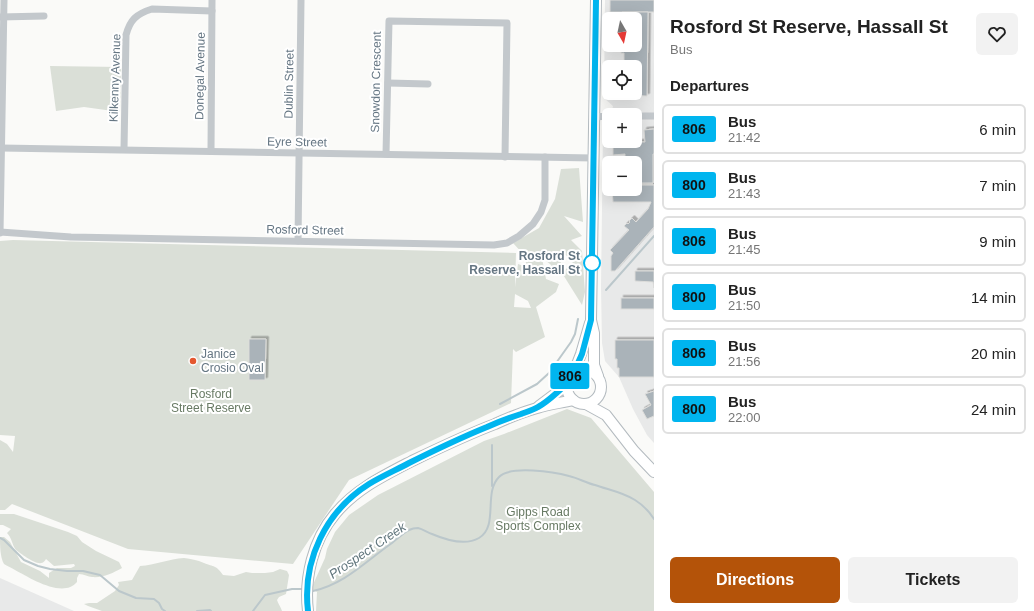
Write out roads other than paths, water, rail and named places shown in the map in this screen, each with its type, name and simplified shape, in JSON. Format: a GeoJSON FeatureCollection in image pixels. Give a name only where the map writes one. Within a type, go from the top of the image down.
{"type":"FeatureCollection","features":[{"type":"Feature","properties":{"kind":"main road"},"geometry":{"type":"LineString","coordinates":[[596,0],[591,320],[594,333],[594,365],[601,382],[600,393],[606,415],[634,451],[654,472]]}},
{"type":"Feature","properties":{"kind":"main road"},"geometry":{"type":"LineString","coordinates":[[538,407],[566,385],[574,372],[582,354],[591,320]]}},
{"type":"Feature","properties":{"kind":"main road"},"geometry":{"type":"LineString","coordinates":[[574,372],[586,369],[592,371],[598,376]]}},
{"type":"Feature","properties":{"kind":"main road"},"geometry":{"type":"LineString","coordinates":[[566,385],[569,396],[573,400],[577,403],[586,404],[606,415]]}},
{"type":"Feature","properties":{"kind":"main road"},"geometry":{"type":"LineString","coordinates":[[586,404],[595,400],[600,393]]}},
{"type":"Feature","properties":{"kind":"main road"},"geometry":{"type":"LineString","coordinates":[[307,606],[308,579],[315,548],[326,526],[338,511],[359,491],[382,477],[467,435],[538,407],[573,400]]}},
{"type":"Feature","properties":{"kind":"street"},"geometry":{"type":"LineString","coordinates":[[0,233],[2,17],[4,0]]}},
{"type":"Feature","properties":{"kind":"street","name":"Donegal Avenue"},"geometry":{"type":"LineString","coordinates":[[211,151],[212,0]]}},
{"type":"Feature","properties":{"kind":"street","name":"Dublin Street"},"geometry":{"type":"LineString","coordinates":[[298,241],[301,0]]}},
{"type":"Feature","properties":{"kind":"street","name":"Kilkenny Avenue"},"geometry":{"type":"LineString","coordinates":[[124,149],[126,35],[128,27],[137,16],[152,9],[212,11]]}},
{"type":"Feature","properties":{"kind":"street"},"geometry":{"type":"LineString","coordinates":[[2,17],[44,16]]}},
{"type":"Feature","properties":{"kind":"street","name":"Snowdon Crescent"},"geometry":{"type":"LineString","coordinates":[[386,154],[388,21],[507,23],[505,157]]}},
{"type":"Feature","properties":{"kind":"street"},"geometry":{"type":"LineString","coordinates":[[388,84],[428,84]]}},
{"type":"Feature","properties":{"kind":"street"},"geometry":{"type":"LineString","coordinates":[[594,117],[602,116]]}},
{"type":"Feature","properties":{"kind":"street"},"geometry":{"type":"LineString","coordinates":[[642,116],[654,116]]}},
{"type":"Feature","properties":{"kind":"street","name":"Eyre Street"},"geometry":{"type":"LineString","coordinates":[[1,148],[593,158]]}},
{"type":"Feature","properties":{"kind":"street","name":"Rosford Street"},"geometry":{"type":"LineString","coordinates":[[0,233],[71,237],[494,245],[507,243],[519,236],[533,224],[541,212],[545,200],[545,157]]}},
{"type":"Feature","properties":{"kind":"waterway"},"geometry":{"type":"LineString","coordinates":[[606,290],[654,236]]}},
{"type":"Feature","properties":{"kind":"waterway"},"geometry":{"type":"LineString","coordinates":[[500,404],[537,384],[549,373],[571,342],[575,334],[578,319]]}},
{"type":"Feature","properties":{"kind":"waterway"},"geometry":{"type":"LineString","coordinates":[[492,445],[492,486]]}},
{"type":"Feature","properties":{"kind":"waterway","name":"Prospect Creek"},"geometry":{"type":"LineString","coordinates":[[311,590],[313,591],[325,588],[345,577],[411,529],[417,528],[449,540],[462,542],[468,542],[479,538],[485,533],[488,526],[494,484],[499,477],[505,473],[513,471],[533,470],[562,474],[615,491],[638,502],[646,508],[654,519]]}},
{"type":"Feature","properties":{"kind":"waterway","name":"Prospect Creek"},"geometry":{"type":"LineString","coordinates":[[0,538],[4,540],[24,560],[50,569],[83,571],[100,575],[119,591],[136,598],[154,599],[165,611]]}},
{"type":"Feature","properties":{"kind":"waterway","name":"Prospect Creek"},"geometry":{"type":"LineString","coordinates":[[253,611],[265,595],[292,589],[303,589]]}},
{"type":"Feature","properties":{"kind":"waterway","name":"Prospect Creek"},"geometry":{"type":"LineString","coordinates":[[197,611],[211,611]]}},
{"type":"Feature","properties":{"kind":"place","name":"Rosford St Reserve, Hassall St"},"geometry":{"type":"Point","coordinates":[592,263]}},
{"type":"Feature","properties":{"kind":"place","name":"Janice Crosio Oval"},"geometry":{"type":"Point","coordinates":[193,361]}},
{"type":"Feature","properties":{"kind":"park label","name":"Rosford Street Reserve"},"geometry":{"type":"Point","coordinates":[211,401]}},
{"type":"Feature","properties":{"kind":"park label","name":"Gipps Road Sports Complex"},"geometry":{"type":"Point","coordinates":[538,519]}}]}
